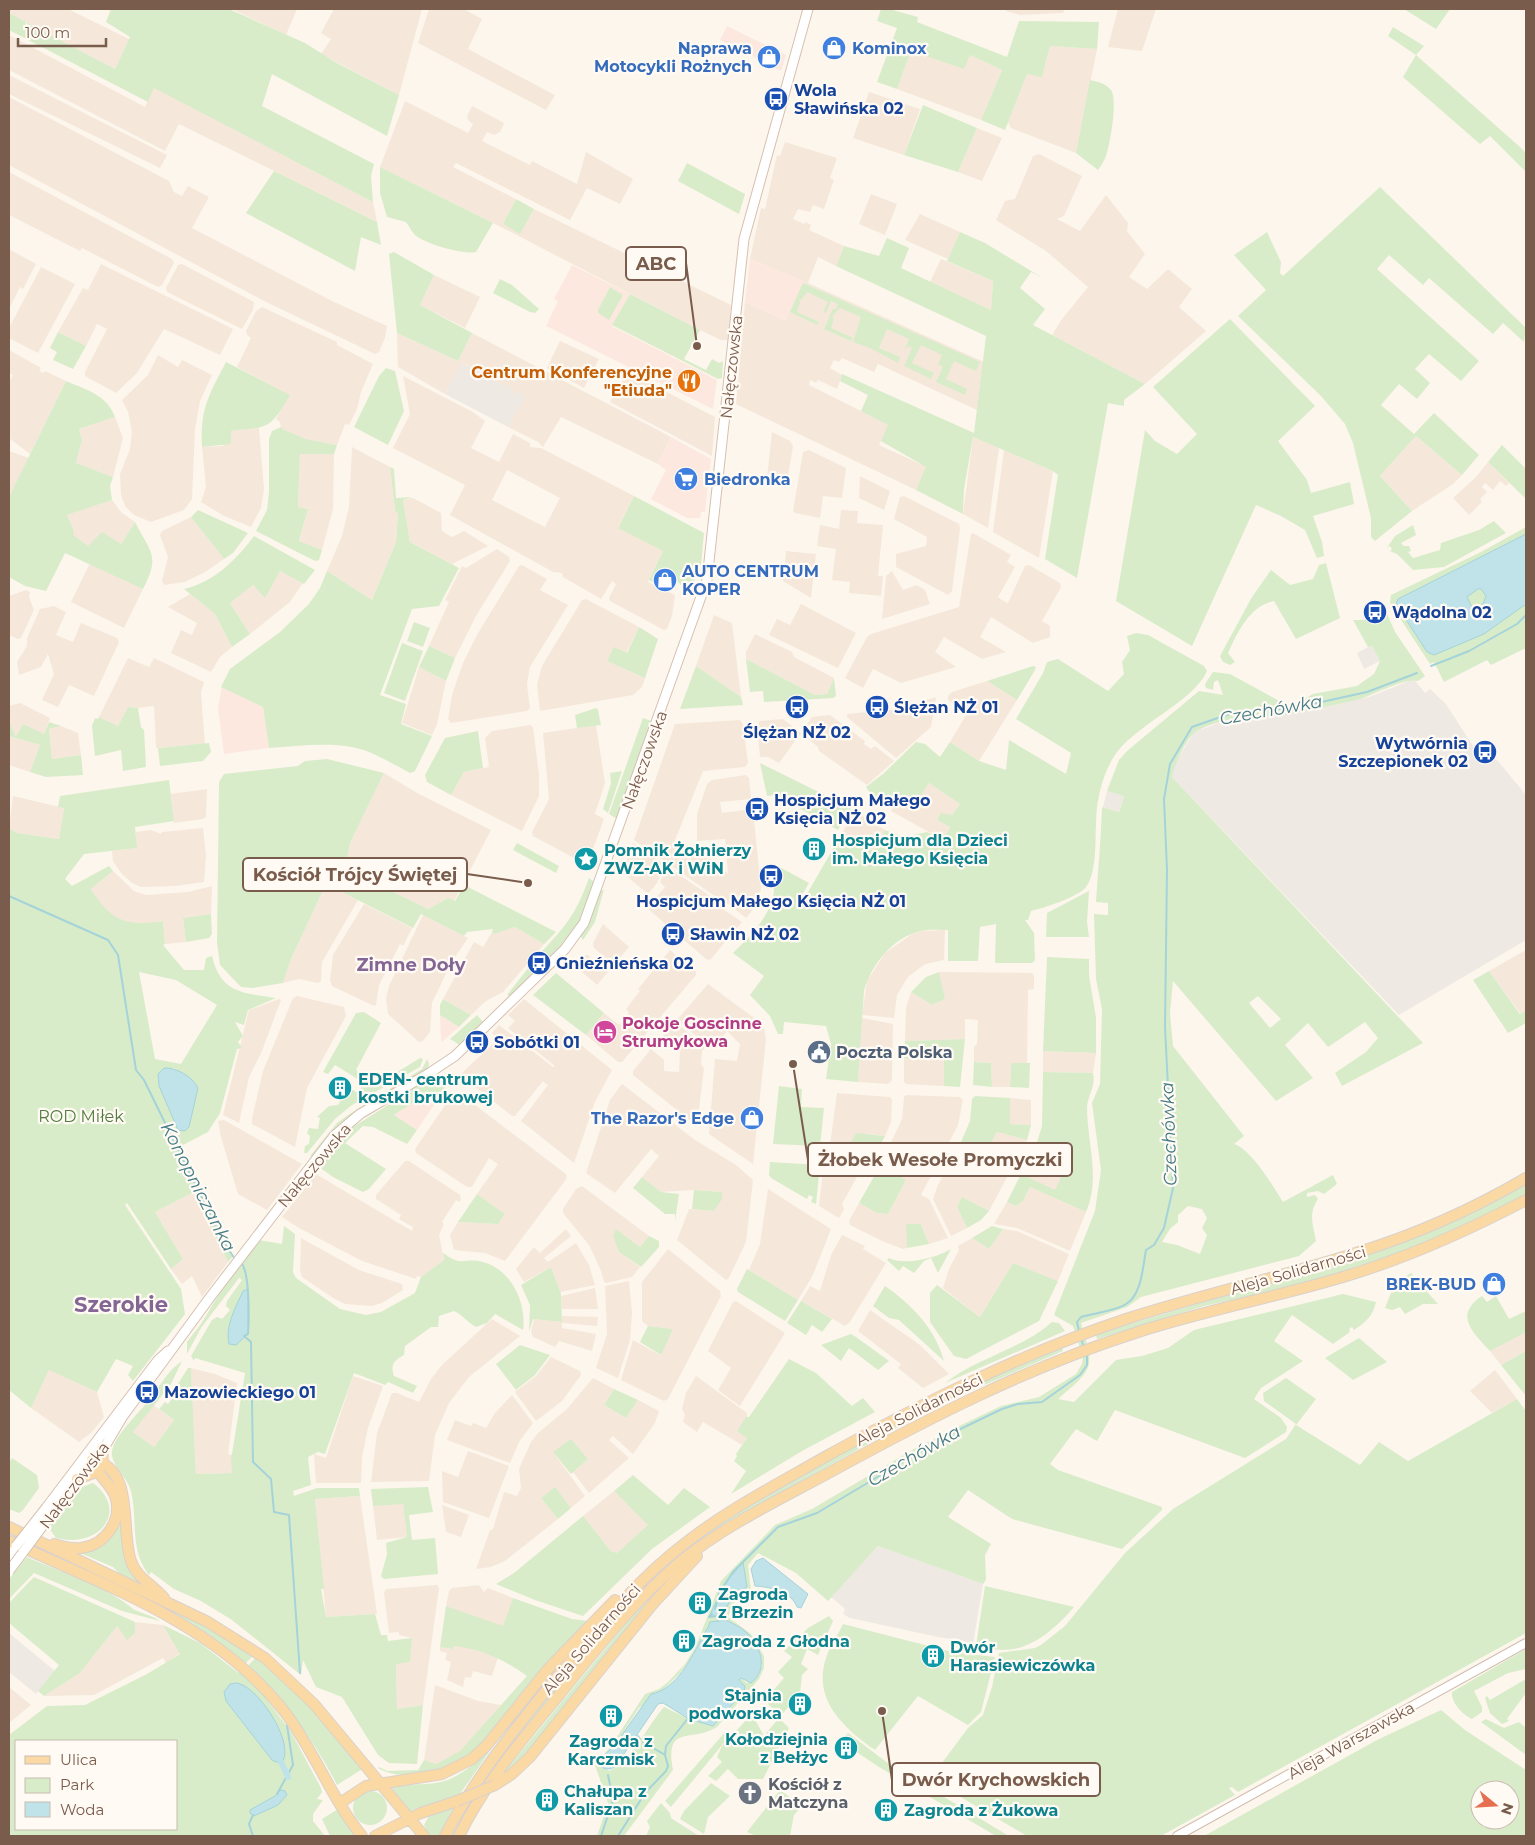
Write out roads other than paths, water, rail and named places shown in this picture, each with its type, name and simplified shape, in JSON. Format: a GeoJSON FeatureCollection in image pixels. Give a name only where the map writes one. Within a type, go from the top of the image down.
{"type":"FeatureCollection","features":[{"type":"Feature","properties":{"kind":"main road","name":"Nałęczowska"},"geometry":{"type":"LineString","coordinates":[[9,1556],[78,1479],[89,1457],[102,1448],[123,1416],[163,1364],[171,1349],[223,1279],[342,1128],[360,1114],[431,1072],[454,1056],[568,946],[588,916],[707,580],[744,239],[808,9]]}},
{"type":"Feature","properties":{"kind":"main road","name":"Aleja Solidarności"},"geometry":{"type":"LineString","coordinates":[[445,1836],[473,1787],[513,1732],[610,1615],[639,1584],[673,1553],[740,1505],[891,1421],[990,1373],[1053,1346],[1103,1328],[1391,1242],[1468,1209],[1526,1178]]}},
{"type":"Feature","properties":{"kind":"main road","name":"Aleja Solidarności"},"geometry":{"type":"LineString","coordinates":[[459,1836],[483,1792],[507,1758],[610,1633],[644,1596],[706,1542],[738,1521],[943,1411],[1059,1360],[1105,1343],[1188,1317],[1319,1284],[1379,1266],[1461,1233],[1526,1200]]}},
{"type":"Feature","properties":{"kind":"main road","name":"Nałęczowska"},"geometry":{"type":"LineString","coordinates":[[9,1571],[49,1510],[158,1360],[171,1349]]}},
{"type":"Feature","properties":{"kind":"main road"},"geometry":{"type":"LineString","coordinates":[[102,1448],[103,1463]]}},
{"type":"Feature","properties":{"kind":"main road"},"geometry":{"type":"LineString","coordinates":[[89,1457],[103,1463],[114,1476],[123,1494],[131,1562],[140,1575],[168,1602]]}},
{"type":"Feature","properties":{"kind":"main road"},"geometry":{"type":"LineString","coordinates":[[38,1542],[82,1548],[96,1544],[108,1533],[115,1521],[116,1503],[108,1483],[96,1472],[89,1457]]}},
{"type":"Feature","properties":{"kind":"main road"},"geometry":{"type":"LineString","coordinates":[[78,1479],[96,1472]]}},
{"type":"Feature","properties":{"kind":"main road"},"geometry":{"type":"LineString","coordinates":[[375,1836],[427,1811],[495,1785],[512,1774],[530,1757],[641,1618],[680,1573],[718,1540],[771,1503]]}},
{"type":"Feature","properties":{"kind":"main road"},"geometry":{"type":"LineString","coordinates":[[9,1527],[224,1630],[250,1648],[292,1681],[329,1720],[422,1834]]}},
{"type":"Feature","properties":{"kind":"main road"},"geometry":{"type":"LineString","coordinates":[[9,1541],[170,1617],[202,1635],[239,1663],[284,1711],[362,1836]]}},
{"type":"Feature","properties":{"kind":"main road"},"geometry":{"type":"LineString","coordinates":[[340,1803],[358,1790],[380,1783],[442,1774],[477,1754],[573,1642],[641,1574],[673,1553]]}},
{"type":"Feature","properties":{"kind":"main road"},"geometry":{"type":"LineString","coordinates":[[368,1768],[399,1780]]}},
{"type":"Feature","properties":{"kind":"main road"},"geometry":{"type":"LineString","coordinates":[[422,1834],[427,1811]]}},
{"type":"Feature","properties":{"kind":"street","name":"Aleja Warszawska"},"geometry":{"type":"LineString","coordinates":[[1177,1836],[1526,1643]]}},
{"type":"Feature","properties":{"kind":"water"},"geometry":{"type":"Polygon","coordinates":[[[1526,534],[1526,604],[1484,634],[1434,655],[1427,652],[1396,604],[1398,599],[1526,534]],[[1481,589],[1467,597],[1472,607],[1476,608],[1483,604],[1486,596],[1481,589]]]}},
{"type":"Feature","properties":{"kind":"water"},"geometry":{"type":"Polygon","coordinates":[[[164,1068],[174,1069],[184,1074],[198,1088],[189,1127],[185,1131],[178,1130],[159,1086],[158,1074],[164,1068]]]}},
{"type":"Feature","properties":{"kind":"water"},"geometry":{"type":"Polygon","coordinates":[[[248,1289],[248,1334],[236,1345],[229,1344],[228,1337],[232,1316],[243,1291],[248,1289]]]}},
{"type":"Feature","properties":{"kind":"water"},"geometry":{"type":"Polygon","coordinates":[[[763,1558],[808,1594],[801,1608],[797,1607],[790,1597],[779,1591],[755,1586],[751,1569],[756,1561],[763,1558]]]}},
{"type":"Feature","properties":{"kind":"water"},"geometry":{"type":"Polygon","coordinates":[[[743,1562],[747,1587],[732,1598],[727,1606],[725,1615],[709,1617],[725,1583],[743,1562]]]}},
{"type":"Feature","properties":{"kind":"water"},"geometry":{"type":"Polygon","coordinates":[[[726,1620],[744,1630],[756,1644],[761,1658],[760,1671],[757,1678],[751,1683],[741,1678],[739,1680],[745,1686],[744,1691],[713,1726],[689,1719],[663,1703],[658,1704],[615,1767],[607,1769],[599,1765],[601,1758],[614,1746],[651,1694],[660,1691],[676,1679],[694,1653],[710,1622],[726,1620]]]}},
{"type":"Feature","properties":{"kind":"water"},"geometry":{"type":"Polygon","coordinates":[[[236,1683],[253,1693],[271,1714],[283,1740],[285,1752],[283,1761],[276,1762],[272,1760],[226,1701],[224,1692],[230,1684],[236,1683]]]}},
{"type":"Feature","properties":{"kind":"water"},"geometry":{"type":"Polygon","coordinates":[[[281,1790],[285,1791],[287,1795],[278,1805],[254,1816],[250,1813],[250,1810],[275,1796],[281,1790]]]}},
{"type":"Feature","properties":{"kind":"waterway","name":"Czechówka"},"geometry":{"type":"LineString","coordinates":[[1431,666],[1469,651],[1517,624],[1526,615]]}},
{"type":"Feature","properties":{"kind":"waterway","name":"Czechówka"},"geometry":{"type":"LineString","coordinates":[[1079,1331],[1077,1322],[1081,1317],[1122,1306],[1131,1300],[1135,1294],[1139,1287],[1146,1250],[1154,1245],[1164,1228],[1173,1188],[1165,1027],[1167,870],[1164,799],[1170,764],[1192,727],[1232,713],[1294,708],[1367,692],[1417,673]]}},
{"type":"Feature","properties":{"kind":"waterway","name":"Konopniczanka"},"geometry":{"type":"LineString","coordinates":[[9,896],[108,940],[118,955],[136,1070],[144,1080],[224,1243],[235,1259]]}},
{"type":"Feature","properties":{"kind":"waterway","name":"Konopniczanka"},"geometry":{"type":"LineString","coordinates":[[241,1263],[246,1275],[249,1318],[248,1334],[244,1336],[251,1342],[253,1462],[271,1479],[274,1512],[289,1515],[300,1673]]}},
{"type":"Feature","properties":{"kind":"waterway","name":"Czechówka"},"geometry":{"type":"LineString","coordinates":[[1081,1338],[1084,1348]]}},
{"type":"Feature","properties":{"kind":"waterway","name":"Czechówka"},"geometry":{"type":"LineString","coordinates":[[715,1609],[719,1593],[733,1572],[778,1527],[817,1513],[950,1434],[1002,1409],[1018,1404],[1042,1402],[1080,1375],[1087,1365],[1087,1355]]}},
{"type":"Feature","properties":{"kind":"waterway","name":"Czechówka"},"geometry":{"type":"LineString","coordinates":[[712,1614],[709,1617],[717,1616],[718,1621]]}},
{"type":"Feature","properties":{"kind":"waterway","name":"Czechówka"},"geometry":{"type":"LineString","coordinates":[[618,1836],[645,1793],[666,1771],[668,1766],[665,1755],[666,1746],[689,1717]]}},
{"type":"Feature","properties":{"kind":"waterway","name":"Konopniczanka"},"geometry":{"type":"LineString","coordinates":[[277,1794],[293,1765],[287,1725]]}},
{"type":"Feature","properties":{"kind":"waterway"},"geometry":{"type":"LineString","coordinates":[[643,1742],[665,1755]]}},
{"type":"Feature","properties":{"kind":"waterway"},"geometry":{"type":"LineString","coordinates":[[281,1762],[288,1777]]}},
{"type":"Feature","properties":{"kind":"waterway"},"geometry":{"type":"LineString","coordinates":[[601,1836],[613,1800],[608,1775]]}},
{"type":"Feature","properties":{"kind":"waterway","name":"Konopniczanka"},"geometry":{"type":"LineString","coordinates":[[253,1815],[249,1824],[253,1836]]}},
{"type":"Feature","properties":{"kind":"place","name":"Kominox"},"geometry":{"type":"Point","coordinates":[834,48]}},
{"type":"Feature","properties":{"kind":"place","name":"Naprawa Motocykli Rożnych"},"geometry":{"type":"Point","coordinates":[769,57]}},
{"type":"Feature","properties":{"kind":"place","name":"Wola Sławińska 02"},"geometry":{"type":"Point","coordinates":[776,99]}},
{"type":"Feature","properties":{"kind":"place","name":"ABC"},"geometry":{"type":"Point","coordinates":[697,346]}},
{"type":"Feature","properties":{"kind":"place","name":"Centrum Konferencyjne \"Etiuda\""},"geometry":{"type":"Point","coordinates":[689,381]}},
{"type":"Feature","properties":{"kind":"place","name":"Biedronka"},"geometry":{"type":"Point","coordinates":[686,479]}},
{"type":"Feature","properties":{"kind":"place","name":"AUTO CENTRUM KOPER"},"geometry":{"type":"Point","coordinates":[665,580]}},
{"type":"Feature","properties":{"kind":"place","name":"Wądolna 02"},"geometry":{"type":"Point","coordinates":[1375,612]}},
{"type":"Feature","properties":{"kind":"place","name":"Ślężan NŻ 02"},"geometry":{"type":"Point","coordinates":[797,707]}},
{"type":"Feature","properties":{"kind":"place","name":"Ślężan NŻ 01"},"geometry":{"type":"Point","coordinates":[877,707]}},
{"type":"Feature","properties":{"kind":"place","name":"Wytwórnia Szczepionek 02"},"geometry":{"type":"Point","coordinates":[1485,752]}},
{"type":"Feature","properties":{"kind":"place","name":"Hospicjum Małego Księcia NŻ 02"},"geometry":{"type":"Point","coordinates":[757,809]}},
{"type":"Feature","properties":{"kind":"place","name":"Hospicjum dla Dzieci im. Małego Księcia"},"geometry":{"type":"Point","coordinates":[814,849]}},
{"type":"Feature","properties":{"kind":"place","name":"Pomnik Żołnierzy ZWZ-AK i WiN"},"geometry":{"type":"Point","coordinates":[586,859]}},
{"type":"Feature","properties":{"kind":"place","name":"Hospicjum Małego Księcia NŻ 01"},"geometry":{"type":"Point","coordinates":[771,876]}},
{"type":"Feature","properties":{"kind":"place","name":"Kościół Trójcy Świętej"},"geometry":{"type":"Point","coordinates":[528,883]}},
{"type":"Feature","properties":{"kind":"place","name":"Sławin NŻ 02"},"geometry":{"type":"Point","coordinates":[673,934]}},
{"type":"Feature","properties":{"kind":"place","name":"Gnieźnieńska 02"},"geometry":{"type":"Point","coordinates":[539,963]}},
{"type":"Feature","properties":{"kind":"place","name":"Pokoje Goscinne Strumykowa"},"geometry":{"type":"Point","coordinates":[605,1032]}},
{"type":"Feature","properties":{"kind":"place","name":"Sobótki 01"},"geometry":{"type":"Point","coordinates":[477,1042]}},
{"type":"Feature","properties":{"kind":"place","name":"Poczta Polska"},"geometry":{"type":"Point","coordinates":[819,1052]}},
{"type":"Feature","properties":{"kind":"place","name":"Żłobek Wesołe Promyczki"},"geometry":{"type":"Point","coordinates":[793,1064]}},
{"type":"Feature","properties":{"kind":"place","name":"EDEN- centrum kostki brukowej"},"geometry":{"type":"Point","coordinates":[340,1088]}},
{"type":"Feature","properties":{"kind":"place","name":"The Razor's Edge"},"geometry":{"type":"Point","coordinates":[752,1118]}},
{"type":"Feature","properties":{"kind":"place","name":"BREK-BUD"},"geometry":{"type":"Point","coordinates":[1494,1284]}},
{"type":"Feature","properties":{"kind":"place","name":"Mazowieckiego 01"},"geometry":{"type":"Point","coordinates":[147,1392]}},
{"type":"Feature","properties":{"kind":"place","name":"Zagroda z Brzezin"},"geometry":{"type":"Point","coordinates":[700,1603]}},
{"type":"Feature","properties":{"kind":"place","name":"Zagroda z Głodna"},"geometry":{"type":"Point","coordinates":[684,1641]}},
{"type":"Feature","properties":{"kind":"place","name":"Dwór Harasiewiczówka"},"geometry":{"type":"Point","coordinates":[933,1656]}},
{"type":"Feature","properties":{"kind":"place","name":"Stajnia podworska"},"geometry":{"type":"Point","coordinates":[800,1704]}},
{"type":"Feature","properties":{"kind":"place","name":"Dwór Krychowskich"},"geometry":{"type":"Point","coordinates":[882,1711]}},
{"type":"Feature","properties":{"kind":"place","name":"Zagroda z Karczmisk"},"geometry":{"type":"Point","coordinates":[611,1716]}},
{"type":"Feature","properties":{"kind":"place","name":"Kołodziejnia z Bełżyc"},"geometry":{"type":"Point","coordinates":[846,1748]}},
{"type":"Feature","properties":{"kind":"place","name":"Kościół z Matczyna"},"geometry":{"type":"Point","coordinates":[750,1793]}},
{"type":"Feature","properties":{"kind":"place","name":"Chałupa z Kaliszan"},"geometry":{"type":"Point","coordinates":[547,1800]}},
{"type":"Feature","properties":{"kind":"place","name":"Zagroda z Żukowa"},"geometry":{"type":"Point","coordinates":[886,1810]}},
{"type":"Feature","properties":{"kind":"district","name":"Zimne Doły"},"geometry":{"type":"Point","coordinates":[411,965]}},
{"type":"Feature","properties":{"kind":"district","name":"Szerokie"},"geometry":{"type":"Point","coordinates":[121,1305]}},
{"type":"Feature","properties":{"kind":"park label","name":"ROD Miłek"},"geometry":{"type":"Point","coordinates":[81,1116]}}]}
